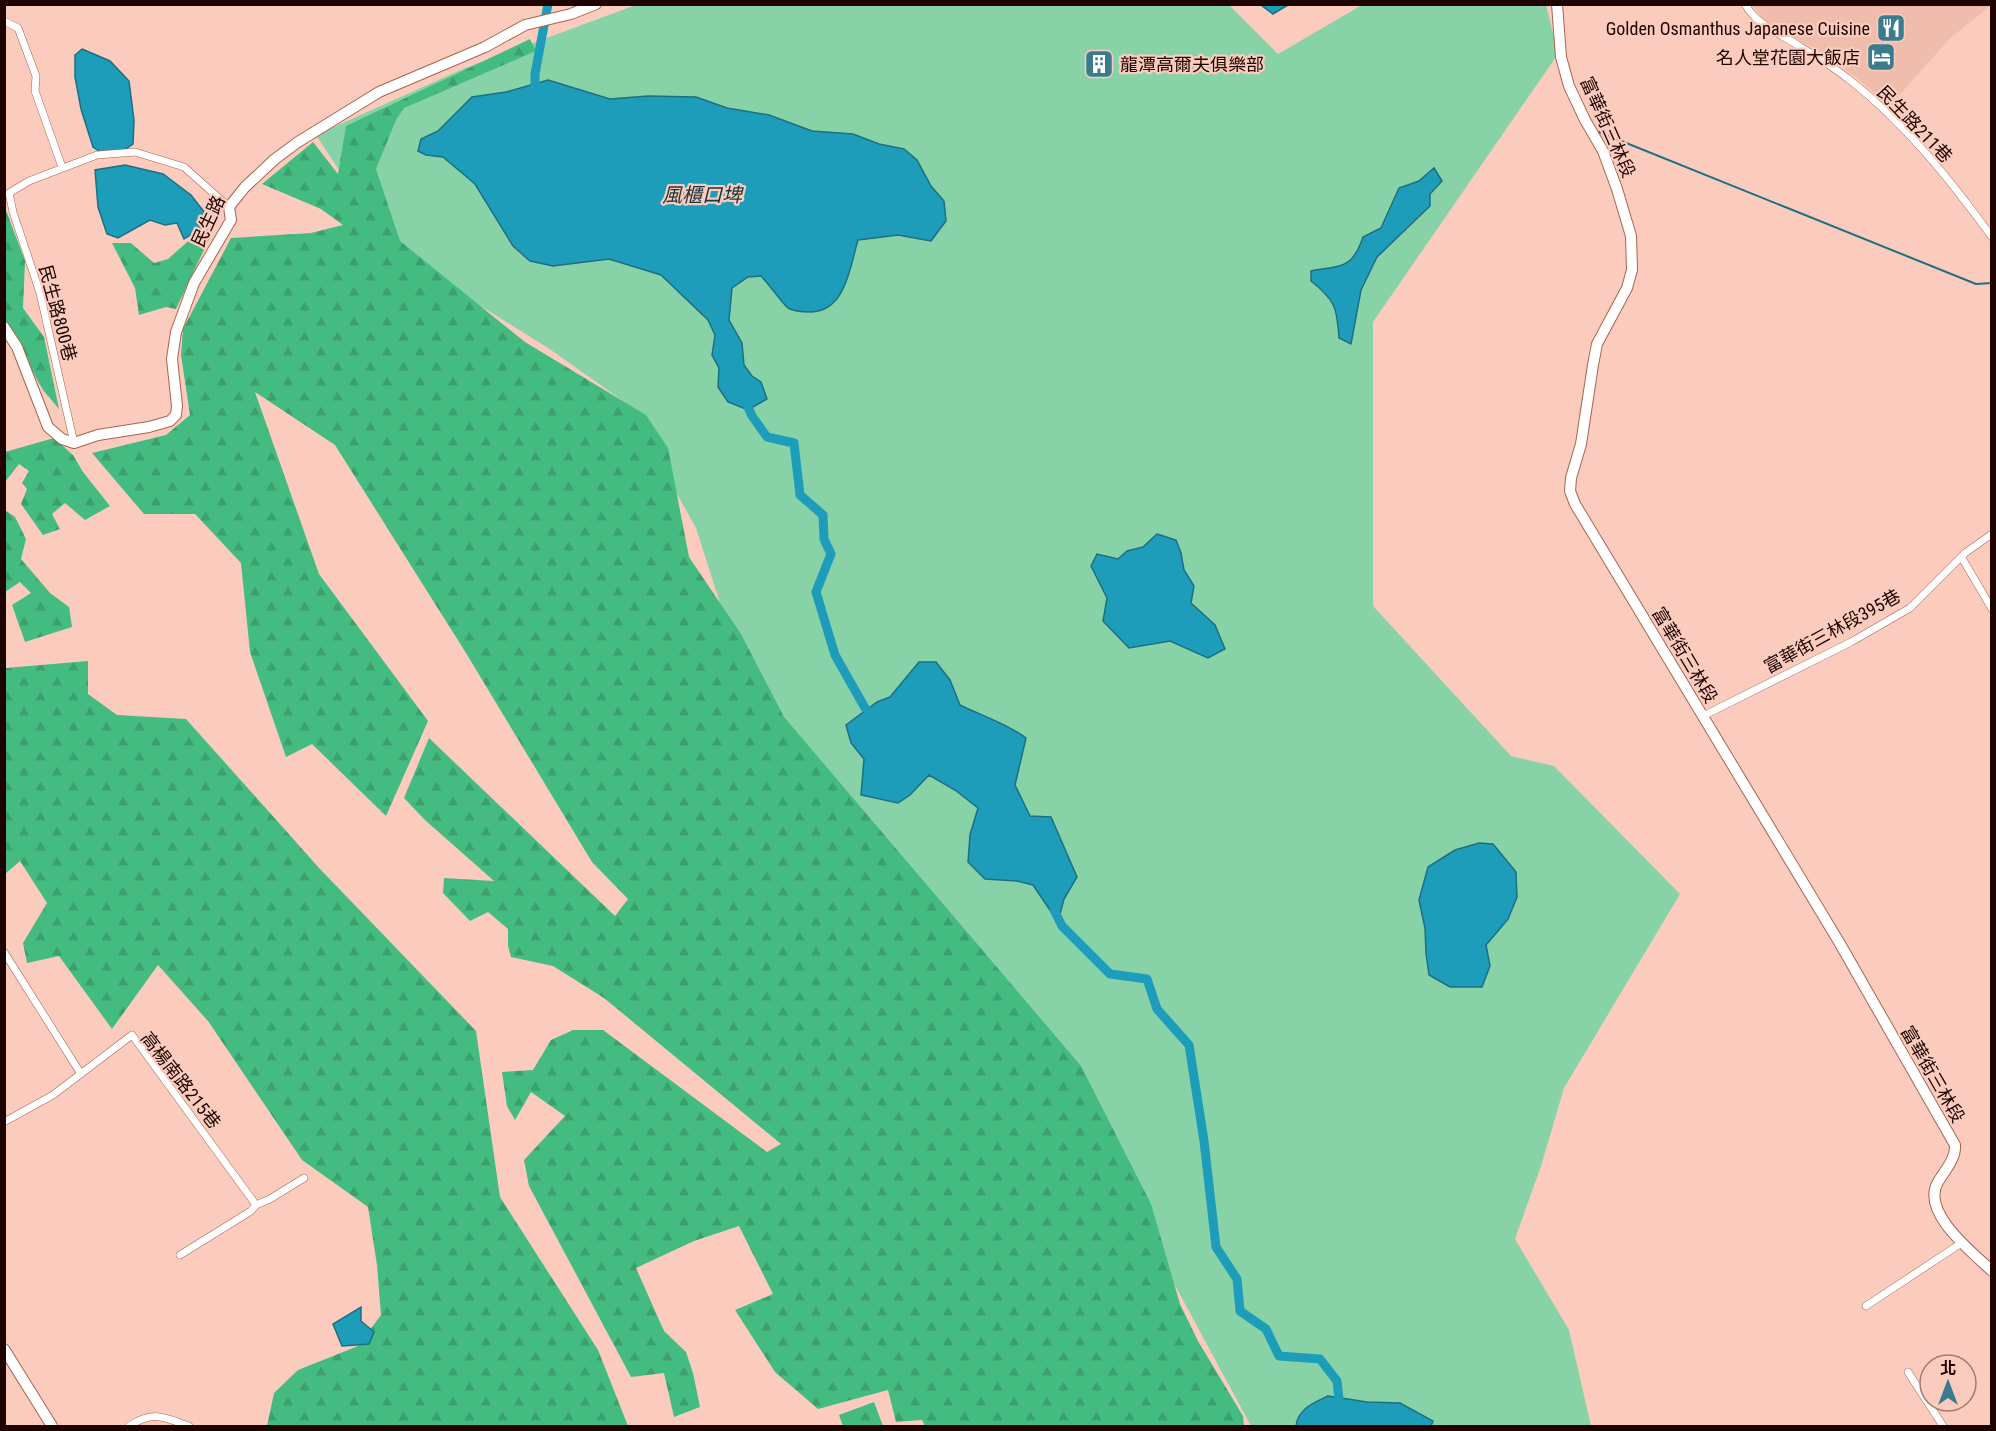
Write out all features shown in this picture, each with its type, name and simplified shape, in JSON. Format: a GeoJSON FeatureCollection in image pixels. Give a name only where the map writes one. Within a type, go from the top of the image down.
{"type":"FeatureCollection","features":[{"type":"Feature","properties":{"kind":"street","name":"民生路"},"geometry":{"type":"LineString","coordinates":[[74,443],[98,435],[161,424],[170,421],[176,415],[172,359],[176,332],[194,283],[231,220],[229,207],[245,187],[275,159],[298,142],[379,92],[485,46],[525,25],[571,14],[596,4]]}},
{"type":"Feature","properties":{"kind":"street","name":"富華街三林段"},"geometry":{"type":"LineString","coordinates":[[1557,4],[1561,57],[1569,86],[1585,120],[1604,151],[1631,236],[1632,270],[1627,288],[1598,344],[1581,444],[1571,478],[1570,491],[1575,504],[1839,942],[1955,1145],[1953,1158],[1936,1186],[1934,1198],[1937,1209],[1960,1244],[1992,1271]]}},
{"type":"Feature","properties":{"kind":"street","name":"民生路211巷"},"geometry":{"type":"LineString","coordinates":[[1745,4],[1764,26],[1801,47],[1852,81],[1900,126],[1960,195],[1992,237]]}},
{"type":"Feature","properties":{"kind":"street"},"geometry":{"type":"LineString","coordinates":[[4,21],[18,28],[36,76],[35,91],[62,167],[97,155],[135,152],[148,154],[184,167],[229,207]]}},
{"type":"Feature","properties":{"kind":"street","name":"民生路800巷"},"geometry":{"type":"LineString","coordinates":[[62,167],[29,181],[9,193],[13,212],[40,293],[74,443]]}},
{"type":"Feature","properties":{"kind":"street"},"geometry":{"type":"LineString","coordinates":[[4,327],[17,347],[48,427],[62,439],[74,443]]}},
{"type":"Feature","properties":{"kind":"street","name":"富華街三林段395巷"},"geometry":{"type":"LineString","coordinates":[[1703,716],[1851,642],[1910,608],[1965,553],[1992,534]]}},
{"type":"Feature","properties":{"kind":"street"},"geometry":{"type":"LineString","coordinates":[[1962,558],[1992,609]]}},
{"type":"Feature","properties":{"kind":"street"},"geometry":{"type":"LineString","coordinates":[[4,952],[81,1074]]}},
{"type":"Feature","properties":{"kind":"street","name":"高楊南路215巷"},"geometry":{"type":"LineString","coordinates":[[4,1122],[53,1095],[132,1035],[256,1205]]}},
{"type":"Feature","properties":{"kind":"street"},"geometry":{"type":"LineString","coordinates":[[180,1255],[251,1211],[256,1205],[304,1178]]}},
{"type":"Feature","properties":{"kind":"street"},"geometry":{"type":"LineString","coordinates":[[1866,1306],[1960,1244]]}},
{"type":"Feature","properties":{"kind":"street"},"geometry":{"type":"LineString","coordinates":[[4,1349],[52,1426]]}},
{"type":"Feature","properties":{"kind":"street"},"geometry":{"type":"LineString","coordinates":[[1908,1372],[1943,1426]]}},
{"type":"Feature","properties":{"kind":"street"},"geometry":{"type":"LineString","coordinates":[[129,1426],[141,1418],[158,1415],[189,1426]]}},
{"type":"Feature","properties":{"kind":"shaded area","name":"名人堂花園大飯店"},"geometry":{"type":"Polygon","coordinates":[[[1752,5],[1992,5],[1950,38],[1890,106],[1837,62],[1765,21],[1752,5]]]}},
{"type":"Feature","properties":{"kind":"green space"},"geometry":{"type":"Polygon","coordinates":[[[636,5],[1229,5],[1278,54],[1362,5],[1546,5],[1558,54],[1373,322],[1373,606],[1511,756],[1554,766],[1680,894],[1564,1088],[1541,1166],[1515,1239],[1569,1330],[1591,1426],[1251,1426],[1070,1091],[746,684],[696,528],[626,403],[548,348],[466,297],[383,237],[316,135],[465,68],[636,5]]]}},
{"type":"Feature","properties":{"kind":"green space"},"geometry":{"type":"Polygon","coordinates":[[[530,39],[536,51],[404,108],[396,120],[376,169],[400,241],[525,342],[646,415],[668,448],[689,557],[741,634],[784,717],[1081,1066],[1151,1204],[1180,1304],[1198,1341],[1243,1416],[1244,1426],[925,1426],[922,1420],[896,1422],[888,1390],[818,1409],[775,1372],[735,1310],[773,1294],[739,1226],[694,1241],[636,1268],[664,1331],[686,1352],[693,1373],[700,1407],[674,1417],[664,1373],[631,1377],[529,1186],[524,1160],[565,1116],[531,1092],[515,1120],[507,1106],[502,1072],[533,1070],[551,1040],[573,1030],[603,1030],[767,1152],[781,1144],[604,998],[553,966],[511,957],[508,946],[508,929],[488,912],[470,921],[443,893],[444,878],[494,881],[425,820],[404,798],[429,738],[615,916],[628,899],[592,862],[466,653],[335,445],[255,392],[319,574],[428,721],[386,816],[312,744],[286,757],[250,652],[241,563],[195,514],[144,514],[92,453],[166,435],[190,415],[181,355],[183,329],[231,238],[311,233],[343,225],[321,209],[262,184],[313,142],[338,174],[346,126],[530,39]]]}},
{"type":"Feature","properties":{"kind":"green space"},"geometry":{"type":"Polygon","coordinates":[[[4,205],[25,261],[23,308],[44,337],[59,409],[43,390],[5,322],[4,205]]]}},
{"type":"Feature","properties":{"kind":"green space"},"geometry":{"type":"Polygon","coordinates":[[[219,218],[176,309],[166,307],[139,315],[135,288],[112,243],[131,243],[154,263],[168,259],[219,218]]]}},
{"type":"Feature","properties":{"kind":"green space"},"geometry":{"type":"Polygon","coordinates":[[[54,438],[73,455],[83,472],[110,506],[85,520],[65,503],[52,514],[60,529],[43,535],[21,504],[27,489],[22,483],[29,471],[19,464],[5,482],[5,452],[54,438]]]}},
{"type":"Feature","properties":{"kind":"green space"},"geometry":{"type":"Polygon","coordinates":[[[5,510],[15,517],[26,539],[21,559],[50,593],[69,607],[72,627],[25,642],[12,605],[31,593],[20,582],[5,592],[5,510]]]}},
{"type":"Feature","properties":{"kind":"green space"},"geometry":{"type":"Polygon","coordinates":[[[88,661],[88,694],[117,715],[186,719],[320,869],[476,1031],[500,1197],[598,1350],[628,1426],[267,1426],[274,1393],[298,1370],[358,1346],[381,1315],[377,1265],[368,1207],[302,1160],[208,1021],[158,965],[112,1029],[59,956],[27,963],[23,943],[47,903],[20,861],[5,874],[4,674],[6,668],[88,661]]]}},
{"type":"Feature","properties":{"kind":"green space"},"geometry":{"type":"Polygon","coordinates":[[[874,1402],[883,1426],[843,1426],[839,1415],[874,1402]]]}},
{"type":"Feature","properties":{"kind":"water"},"geometry":{"type":"Polygon","coordinates":[[[1261,5],[1288,5],[1273,14],[1261,5]]]}},
{"type":"Feature","properties":{"kind":"water"},"geometry":{"type":"Polygon","coordinates":[[[82,49],[110,61],[129,81],[134,120],[133,144],[124,150],[102,153],[93,147],[81,109],[75,77],[75,55],[82,49]]]}},
{"type":"Feature","properties":{"kind":"water","name":"風櫃口埤"},"geometry":{"type":"Polygon","coordinates":[[[548,80],[610,99],[648,96],[696,97],[727,108],[769,115],[812,131],[853,134],[879,144],[904,149],[917,160],[931,186],[944,201],[946,221],[931,241],[898,235],[858,240],[845,285],[832,304],[823,310],[808,312],[788,308],[761,276],[748,277],[732,288],[729,320],[742,343],[744,365],[752,376],[761,382],[767,399],[748,410],[728,402],[718,387],[719,368],[712,355],[715,335],[708,320],[661,275],[609,259],[553,266],[530,261],[513,246],[475,184],[443,157],[426,155],[418,151],[421,139],[438,131],[472,97],[506,92],[548,80]]]}},
{"type":"Feature","properties":{"kind":"water"},"geometry":{"type":"Polygon","coordinates":[[[125,165],[163,174],[191,195],[205,213],[205,226],[184,239],[177,223],[165,225],[150,220],[118,238],[107,234],[98,207],[95,170],[125,165]]]}},
{"type":"Feature","properties":{"kind":"water"},"geometry":{"type":"Polygon","coordinates":[[[1434,168],[1442,181],[1430,194],[1430,206],[1377,257],[1361,290],[1351,344],[1339,338],[1336,311],[1330,299],[1311,281],[1311,271],[1338,266],[1350,261],[1363,237],[1381,228],[1399,188],[1419,181],[1434,168]]]}},
{"type":"Feature","properties":{"kind":"water"},"geometry":{"type":"Polygon","coordinates":[[[1157,534],[1176,540],[1184,570],[1194,586],[1191,603],[1215,625],[1225,649],[1208,658],[1170,641],[1129,648],[1103,621],[1107,598],[1091,566],[1097,554],[1118,559],[1127,551],[1143,547],[1157,534]]]}},
{"type":"Feature","properties":{"kind":"water"},"geometry":{"type":"Polygon","coordinates":[[[919,662],[936,662],[950,680],[960,705],[1026,738],[1015,785],[1030,816],[1051,817],[1077,877],[1064,899],[1058,922],[1033,885],[1017,881],[985,879],[968,862],[970,835],[978,808],[955,790],[929,775],[910,795],[898,803],[861,795],[864,759],[851,743],[846,725],[877,702],[890,697],[919,662]]]}},
{"type":"Feature","properties":{"kind":"water"},"geometry":{"type":"Polygon","coordinates":[[[1479,843],[1493,844],[1516,872],[1517,897],[1508,919],[1486,945],[1490,966],[1482,987],[1450,987],[1429,975],[1425,928],[1419,900],[1428,867],[1455,850],[1479,843]]]}},
{"type":"Feature","properties":{"kind":"water"},"geometry":{"type":"Polygon","coordinates":[[[361,1307],[361,1321],[374,1332],[369,1344],[342,1346],[333,1324],[361,1307]]]}},
{"type":"Feature","properties":{"kind":"water"},"geometry":{"type":"Polygon","coordinates":[[[1328,1396],[1367,1402],[1400,1403],[1433,1421],[1431,1426],[1296,1426],[1303,1411],[1328,1396]]]}},
{"type":"Feature","properties":{"kind":"waterway"},"geometry":{"type":"LineString","coordinates":[[541,91],[535,84],[535,74],[548,4]]}},
{"type":"Feature","properties":{"kind":"waterway"},"geometry":{"type":"LineString","coordinates":[[1599,132],[1976,284],[1992,283]]}},
{"type":"Feature","properties":{"kind":"waterway"},"geometry":{"type":"LineString","coordinates":[[744,398],[752,416],[767,437],[794,443],[800,495],[823,515],[824,539],[831,554],[816,592],[835,655],[865,708],[877,717]]}},
{"type":"Feature","properties":{"kind":"waterway"},"geometry":{"type":"LineString","coordinates":[[1054,910],[1062,926],[1110,974],[1147,979],[1157,1009],[1189,1045],[1204,1141],[1216,1247],[1237,1279],[1240,1311],[1266,1329],[1279,1356],[1320,1359],[1337,1381],[1342,1426]]}},
{"type":"Feature","properties":{"kind":"place","name":"Golden Osmanthus Japanese Cuisine"},"geometry":{"type":"Point","coordinates":[1891,28]}},
{"type":"Feature","properties":{"kind":"place","name":"名人堂花園大飯店"},"geometry":{"type":"Point","coordinates":[1881,57]}},
{"type":"Feature","properties":{"kind":"place","name":"龍潭高爾夫俱樂部"},"geometry":{"type":"Point","coordinates":[1099,64]}}]}
